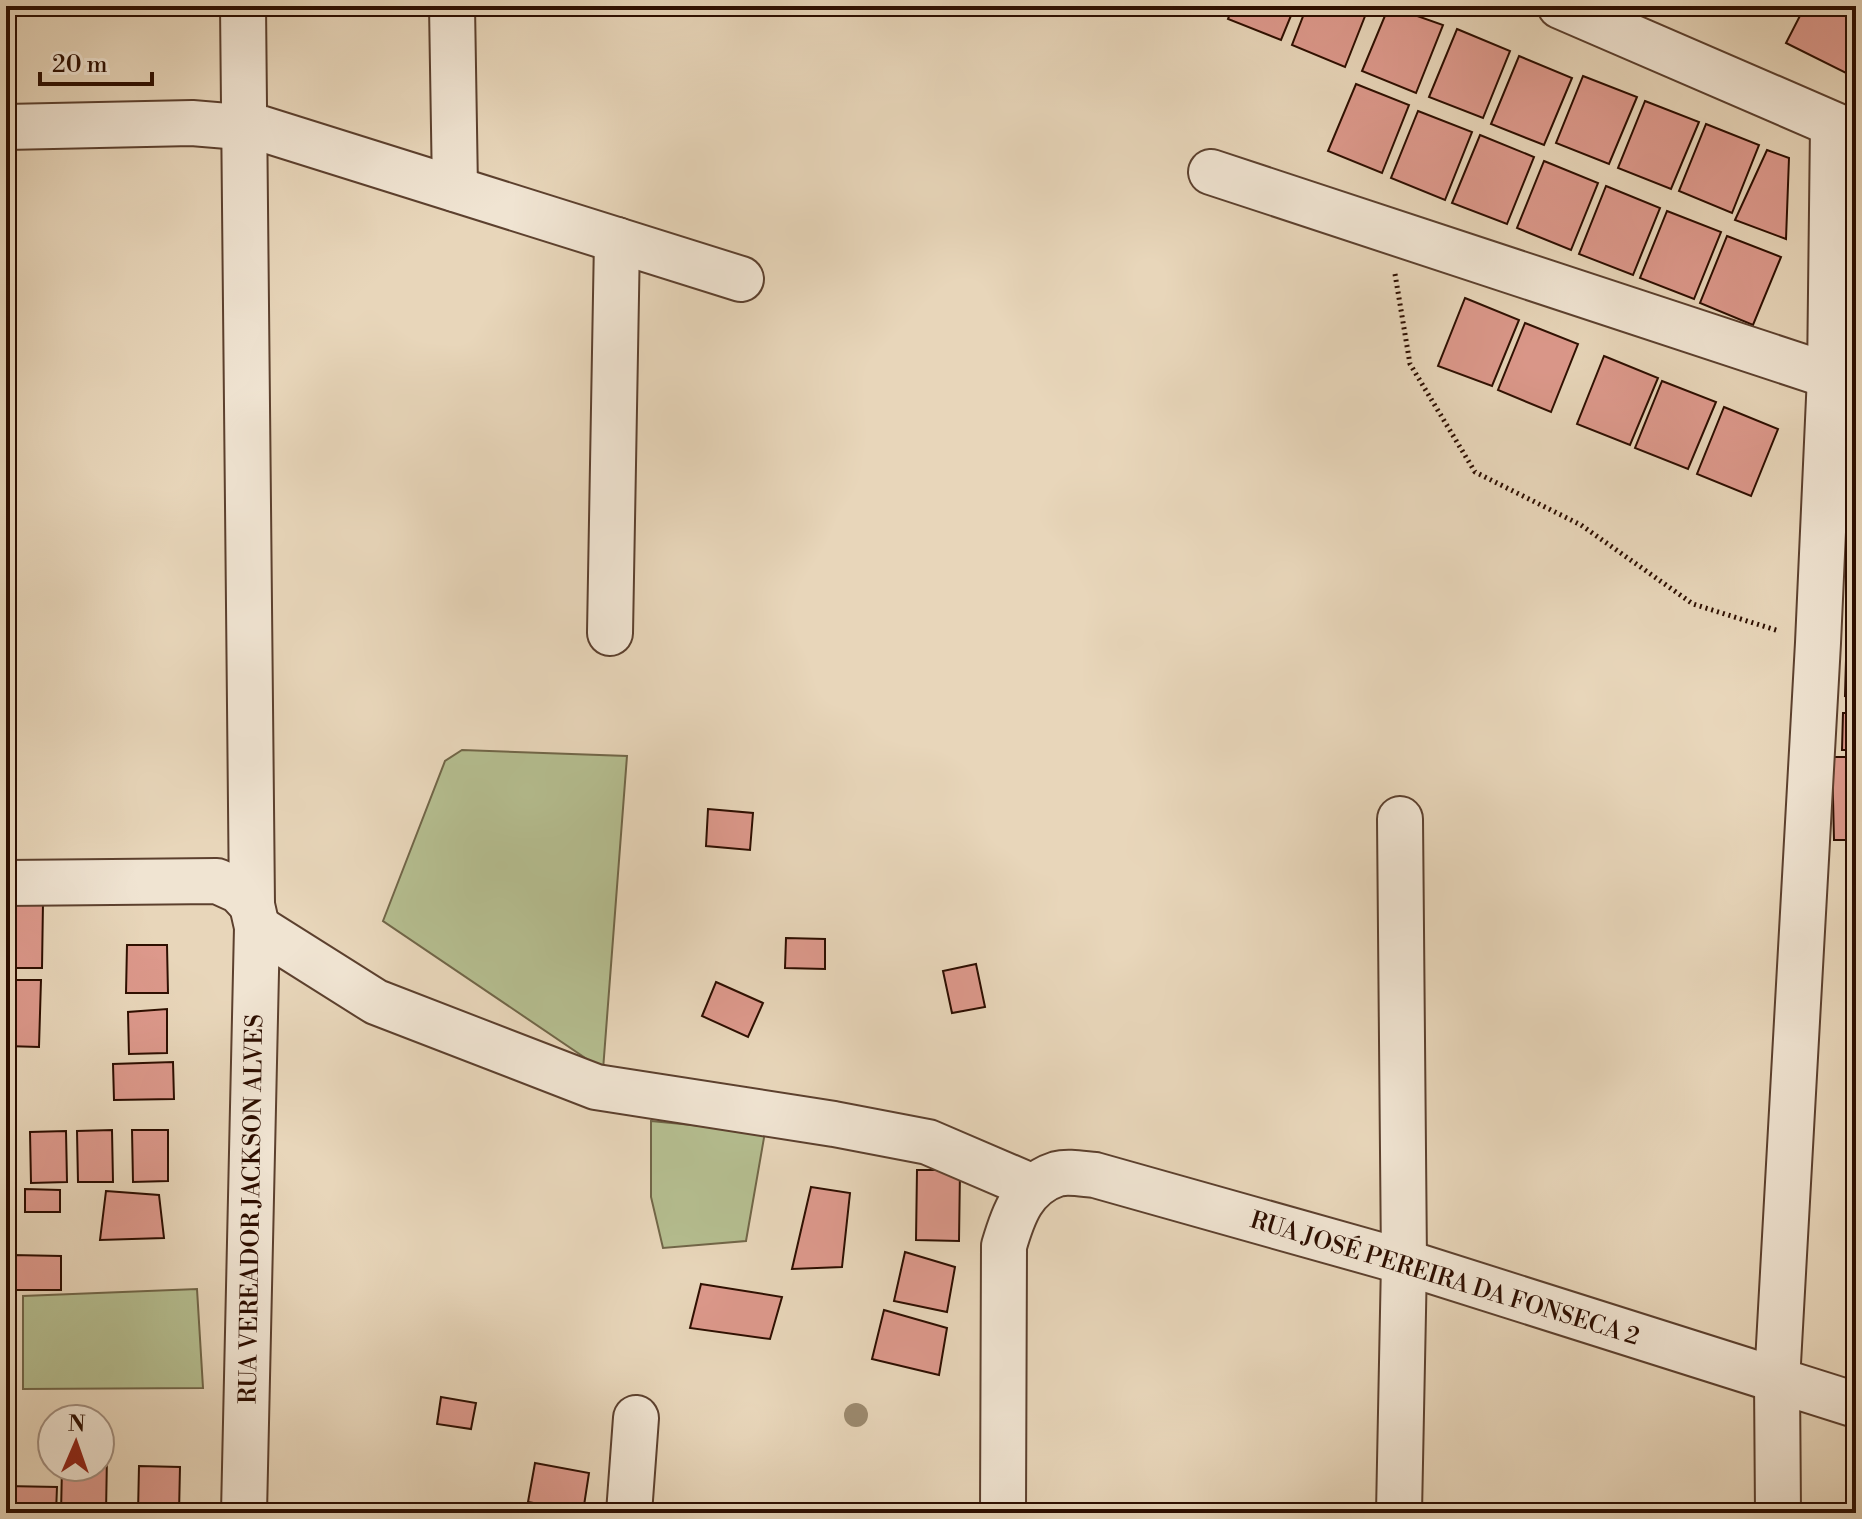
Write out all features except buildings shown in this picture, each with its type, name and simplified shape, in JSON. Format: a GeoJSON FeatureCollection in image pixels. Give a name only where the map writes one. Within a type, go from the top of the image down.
{"type":"FeatureCollection","features":[{"type":"Feature","properties":{"kind":"street","name":"RUA VEREADOR JACKSON ALVES"},"geometry":{"type":"LineString","coordinates":[[243,6],[254,916],[244,1513]]}},
{"type":"Feature","properties":{"kind":"street"},"geometry":{"type":"LineString","coordinates":[[452,6],[455,189]]}},
{"type":"Feature","properties":{"kind":"street"},"geometry":{"type":"LineString","coordinates":[[1560,6],[1606,15],[1844,130],[1777,1381],[1778,1513]]}},
{"type":"Feature","properties":{"kind":"street"},"geometry":{"type":"LineString","coordinates":[[6,127],[192,123],[263,129],[741,279]]}},
{"type":"Feature","properties":{"kind":"street"},"geometry":{"type":"LineString","coordinates":[[1211,172],[1830,376]]}},
{"type":"Feature","properties":{"kind":"street"},"geometry":{"type":"LineString","coordinates":[[610,633],[617,240]]}},
{"type":"Feature","properties":{"kind":"street"},"geometry":{"type":"LineString","coordinates":[[1399,1513],[1404,1262],[1400,819]]}},
{"type":"Feature","properties":{"kind":"street"},"geometry":{"type":"LineString","coordinates":[[6,883],[217,881],[239,891],[254,916],[376,1002],[596,1087],[928,1142],[1033,1187],[1013,1213],[1004,1246],[1003,1513]]}},
{"type":"Feature","properties":{"kind":"street","name":"RUA JOSÉ PEREIRA DA FONSECA 2"},"geometry":{"type":"LineString","coordinates":[[1033,1187],[1059,1173],[1095,1175],[1404,1262],[1856,1405]]}},
{"type":"Feature","properties":{"kind":"street"},"geometry":{"type":"LineString","coordinates":[[629,1513],[636,1418]]}},
{"type":"Feature","properties":{"kind":"path"},"geometry":{"type":"LineString","coordinates":[[1388,231],[1410,364],[1475,472],[1581,525],[1693,604],[1818,643]]}},
{"type":"Feature","properties":{"kind":"green space"},"geometry":{"type":"Polygon","coordinates":[[[462,750],[627,756],[603,1070],[383,921],[445,761],[462,750]]]}},
{"type":"Feature","properties":{"kind":"green space"},"geometry":{"type":"Polygon","coordinates":[[[651,1121],[765,1132],[746,1241],[663,1248],[651,1197],[651,1121]]]}},
{"type":"Feature","properties":{"kind":"green space"},"geometry":{"type":"Polygon","coordinates":[[[197,1289],[203,1388],[23,1389],[23,1296],[197,1289]]]}}]}
